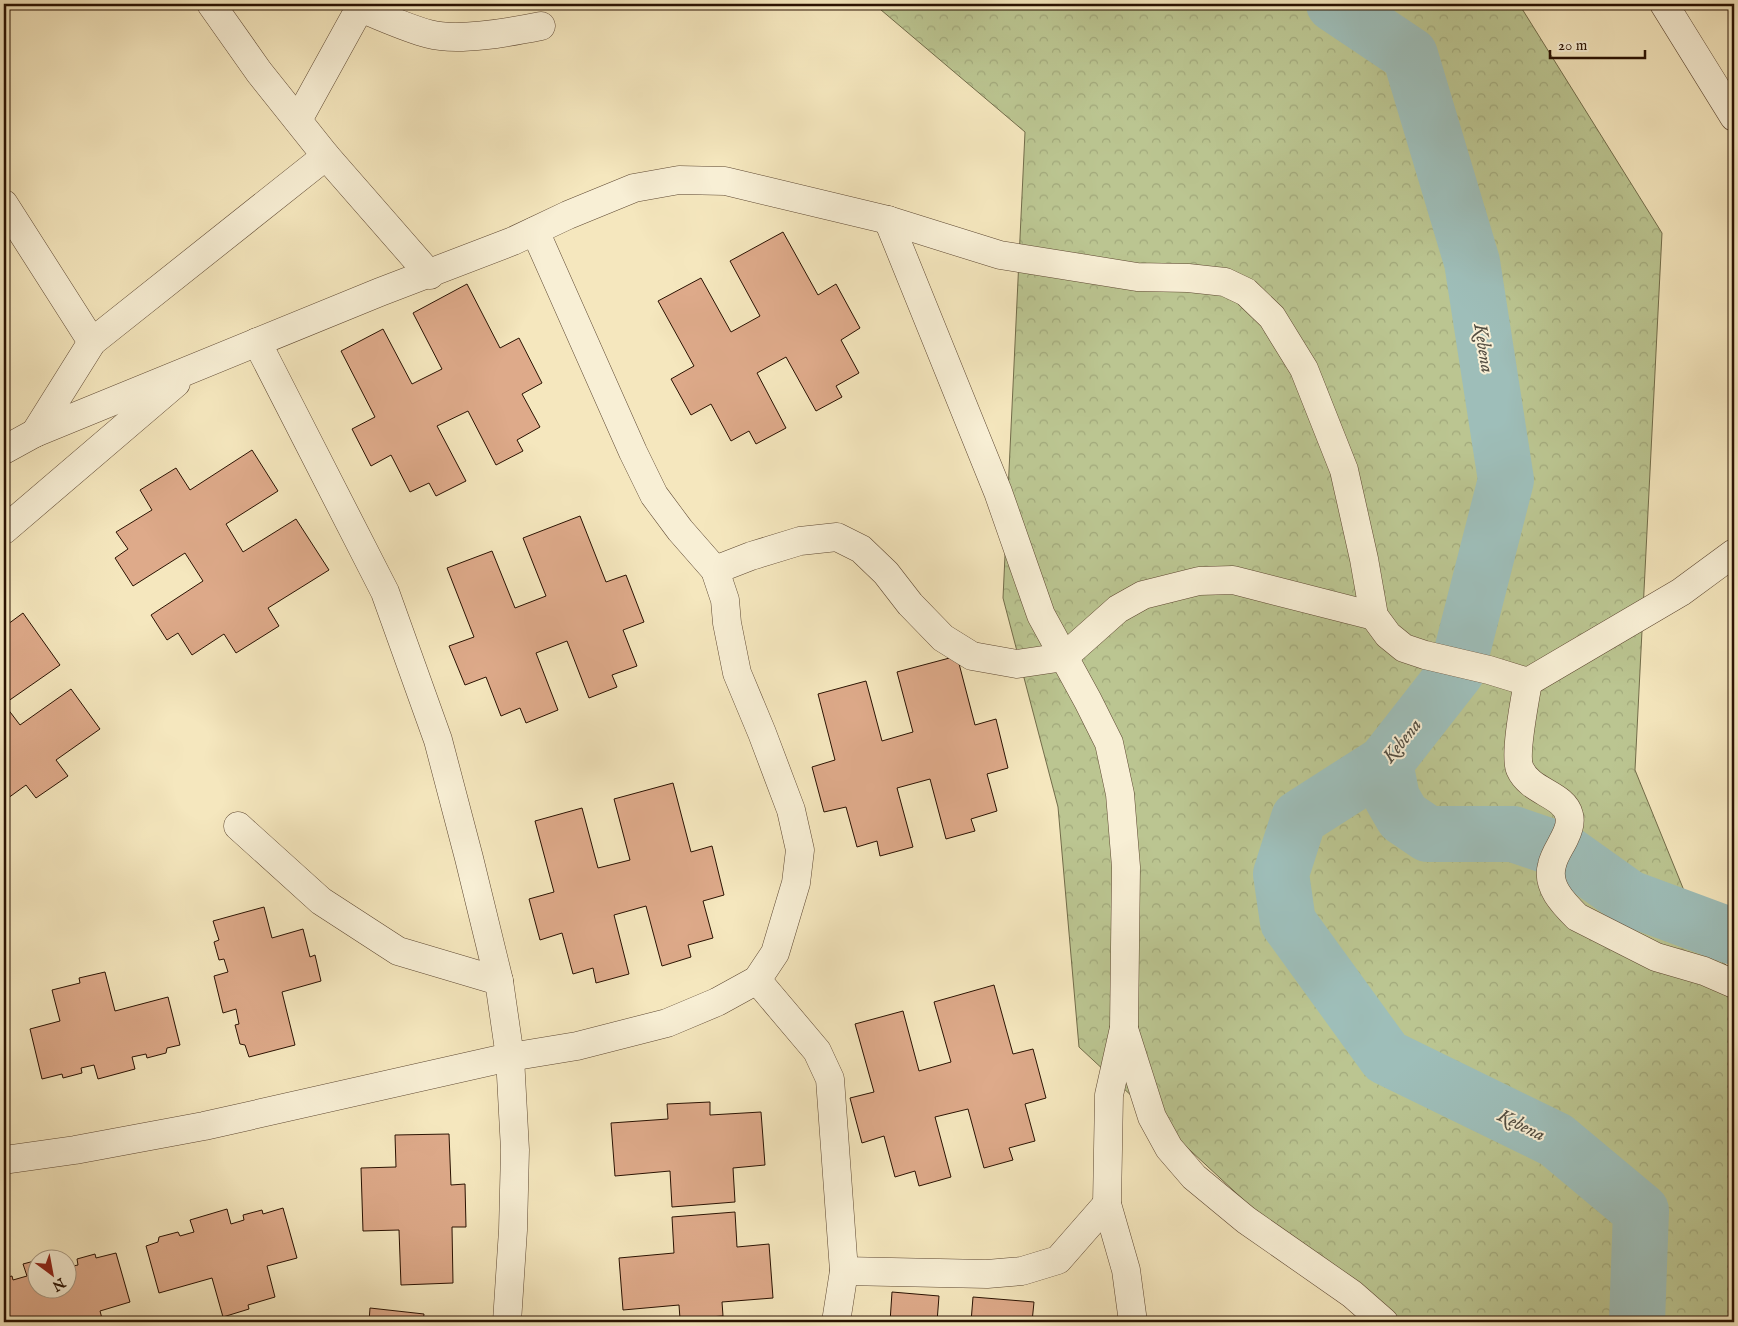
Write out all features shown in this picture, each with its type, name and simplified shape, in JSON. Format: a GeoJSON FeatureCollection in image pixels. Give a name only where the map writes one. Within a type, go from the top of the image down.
{"type":"FeatureCollection","features":[{"type":"Feature","properties":{"kind":"street"},"geometry":{"type":"LineString","coordinates":[[210,4],[259,72],[326,156],[430,274]]}},
{"type":"Feature","properties":{"kind":"street"},"geometry":{"type":"LineString","coordinates":[[1664,4],[1734,117]]}},
{"type":"Feature","properties":{"kind":"street"},"geometry":{"type":"LineString","coordinates":[[298,120],[361,6],[430,35],[450,37],[505,33],[541,26]]}},
{"type":"Feature","properties":{"kind":"street"},"geometry":{"type":"LineString","coordinates":[[35,433],[92,342],[326,156]]}},
{"type":"Feature","properties":{"kind":"street"},"geometry":{"type":"LineString","coordinates":[[4,450],[35,433],[380,292],[430,274],[634,188],[679,180],[725,180],[888,220],[1000,255],[1137,277],[1188,278],[1225,282],[1246,292],[1272,317],[1304,369],[1344,470],[1364,559],[1374,616],[1388,635],[1404,648],[1424,656],[1488,670],[1528,682],[1680,592],[1734,553]]}},
{"type":"Feature","properties":{"kind":"street"},"geometry":{"type":"LineString","coordinates":[[4,204],[92,342]]}},
{"type":"Feature","properties":{"kind":"street"},"geometry":{"type":"LineString","coordinates":[[888,220],[998,492],[1041,615],[1109,743],[1120,794],[1126,867],[1124,1028],[1109,1095],[1107,1204],[1126,1270],[1133,1322]]}},
{"type":"Feature","properties":{"kind":"street"},"geometry":{"type":"LineString","coordinates":[[4,1160],[75,1150],[204,1126],[510,1057],[578,1046],[667,1023],[717,1002],[757,980],[775,953],[796,883],[800,850],[792,810],[737,673],[727,622],[725,600],[715,570],[680,530],[654,495],[535,231]]}},
{"type":"Feature","properties":{"kind":"street"},"geometry":{"type":"LineString","coordinates":[[257,342],[385,592],[438,740],[499,981],[510,1057],[515,1150],[508,1322]]}},
{"type":"Feature","properties":{"kind":"street"},"geometry":{"type":"LineString","coordinates":[[4,530],[195,368]]}},
{"type":"Feature","properties":{"kind":"street"},"geometry":{"type":"LineString","coordinates":[[715,570],[751,556],[800,541],[837,537],[861,549],[886,573],[910,604],[943,638],[972,656],[1017,664],[1064,657],[1118,609],[1143,595],[1199,581],[1233,580],[1374,616]]}},
{"type":"Feature","properties":{"kind":"street"},"geometry":{"type":"LineString","coordinates":[[1528,682],[1519,750],[1519,768],[1527,780],[1541,791],[1556,798],[1565,807],[1569,816],[1568,830],[1552,864],[1550,878],[1554,889],[1577,917],[1656,957],[1704,971],[1734,984]]}},
{"type":"Feature","properties":{"kind":"street"},"geometry":{"type":"LineString","coordinates":[[238,826],[321,901],[398,951],[499,981]]}},
{"type":"Feature","properties":{"kind":"street"},"geometry":{"type":"LineString","coordinates":[[757,980],[817,1051],[830,1080],[844,1271],[836,1322]]}},
{"type":"Feature","properties":{"kind":"street"},"geometry":{"type":"LineString","coordinates":[[1124,1028],[1152,1117],[1169,1148],[1194,1177],[1246,1220],[1352,1294],[1384,1322]]}},
{"type":"Feature","properties":{"kind":"street"},"geometry":{"type":"LineString","coordinates":[[844,1271],[986,1274],[1022,1271],[1058,1260],[1107,1204]]}},
{"type":"Feature","properties":{"kind":"green space"},"geometry":{"type":"Polygon","coordinates":[[[874,4],[1519,4],[1662,233],[1635,770],[1709,952],[1734,971],[1734,1322],[1375,1322],[1079,1047],[1058,807],[1003,598],[1025,132],[874,4]]]}},
{"type":"Feature","properties":{"kind":"building"},"geometry":{"type":"Polygon","coordinates":[[[783,232],[818,295],[836,284],[860,328],[841,340],[859,373],[836,386],[842,397],[816,411],[786,357],[757,373],[786,428],[756,444],[749,431],[731,441],[711,404],[691,415],[671,379],[694,366],[658,301],[701,278],[731,332],[760,316],[730,261],[783,232]]]}},
{"type":"Feature","properties":{"kind":"building"},"geometry":{"type":"Polygon","coordinates":[[[467,284],[500,348],[519,338],[542,383],[522,394],[540,427],[517,440],[523,451],[496,465],[468,411],[437,426],[466,481],[436,496],[429,483],[410,492],[391,455],[371,466],[352,429],[375,417],[341,351],[383,329],[412,384],[442,369],[413,313],[467,284]]]}},
{"type":"Feature","properties":{"kind":"building"},"geometry":{"type":"Polygon","coordinates":[[[252,450],[278,491],[226,524],[243,552],[296,519],[329,570],[268,608],[279,626],[236,653],[224,634],[192,655],[178,633],[167,640],[151,615],[203,581],[185,553],[133,586],[115,558],[128,549],[116,532],[152,510],[140,490],[176,468],[190,490],[252,450]]]}},
{"type":"Feature","properties":{"kind":"building"},"geometry":{"type":"Polygon","coordinates":[[[580,516],[606,582],[626,575],[644,622],[623,630],[637,666],[612,675],[617,687],[589,698],[567,641],[536,653],[558,710],[526,723],[520,708],[501,716],[486,677],[465,685],[449,646],[474,637],[447,568],[492,551],[515,608],[546,596],[523,538],[580,516]]]}},
{"type":"Feature","properties":{"kind":"building"},"geometry":{"type":"Polygon","coordinates":[[[23,613],[60,665],[4,704],[4,627],[23,613]]]}},
{"type":"Feature","properties":{"kind":"building"},"geometry":{"type":"Polygon","coordinates":[[[957,656],[975,725],[996,719],[1008,768],[987,774],[997,811],[971,819],[975,831],[946,839],[930,779],[897,788],[913,847],[880,856],[877,841],[857,847],[846,807],[824,812],[812,767],[835,760],[818,694],[866,681],[882,741],[913,732],[897,672],[957,656]]]}},
{"type":"Feature","properties":{"kind":"building"},"geometry":{"type":"Polygon","coordinates":[[[71,689],[100,729],[56,760],[68,776],[36,798],[26,785],[4,801],[4,704],[20,725],[71,689]]]}},
{"type":"Feature","properties":{"kind":"building"},"geometry":{"type":"Polygon","coordinates":[[[673,783],[691,852],[712,846],[724,895],[703,901],[713,938],[688,945],[691,957],[662,966],[646,906],[614,915],[629,974],[596,983],[593,968],[573,974],[562,933],[540,940],[529,899],[554,892],[535,821],[582,808],[598,868],[630,860],[614,799],[673,783]]]}},
{"type":"Feature","properties":{"kind":"building"},"geometry":{"type":"Polygon","coordinates":[[[264,907],[272,938],[303,929],[310,957],[315,955],[321,981],[282,992],[295,1045],[249,1057],[245,1045],[240,1044],[235,1025],[239,1024],[236,1009],[223,1013],[214,976],[228,972],[224,959],[219,960],[214,942],[219,940],[213,921],[264,907]]]}},
{"type":"Feature","properties":{"kind":"building"},"geometry":{"type":"Polygon","coordinates":[[[105,972],[115,1011],[168,997],[180,1045],[167,1048],[166,1053],[147,1058],[146,1054],[132,1057],[135,1069],[98,1079],[94,1065],[81,1068],[82,1073],[63,1078],[62,1074],[42,1079],[30,1029],[60,1021],[52,990],[80,983],[79,978],[105,972]]]}},
{"type":"Feature","properties":{"kind":"building"},"geometry":{"type":"Polygon","coordinates":[[[994,985],[1013,1054],[1033,1049],[1046,1098],[1025,1104],[1035,1141],[1009,1148],[1013,1160],[984,1168],[968,1109],[935,1117],[951,1177],[919,1186],[915,1171],[895,1177],[884,1136],[862,1143],[850,1098],[874,1092],[855,1024],[903,1011],[919,1071],[951,1062],[934,1002],[994,985]]]}},
{"type":"Feature","properties":{"kind":"building"},"geometry":{"type":"Polygon","coordinates":[[[710,1102],[710,1115],[761,1112],[765,1165],[733,1168],[735,1202],[672,1207],[670,1171],[615,1176],[611,1123],[668,1119],[667,1104],[710,1102]]]}},
{"type":"Feature","properties":{"kind":"building"},"geometry":{"type":"Polygon","coordinates":[[[449,1134],[451,1185],[465,1184],[466,1227],[452,1227],[453,1283],[401,1285],[399,1230],[363,1231],[361,1168],[396,1167],[395,1135],[449,1134]]]}},
{"type":"Feature","properties":{"kind":"building"},"geometry":{"type":"Polygon","coordinates":[[[283,1208],[297,1258],[267,1266],[275,1297],[248,1305],[249,1309],[223,1317],[212,1278],[159,1293],[146,1246],[158,1242],[159,1237],[178,1232],[180,1236],[194,1232],[190,1220],[227,1209],[231,1224],[244,1220],[243,1215],[262,1210],[263,1214],[283,1208]]]}},
{"type":"Feature","properties":{"kind":"building"},"geometry":{"type":"Polygon","coordinates":[[[735,1212],[737,1247],[769,1244],[773,1298],[722,1302],[723,1316],[680,1319],[679,1305],[623,1310],[619,1258],[674,1253],[672,1217],[735,1212]]]}},
{"type":"Feature","properties":{"kind":"building"},"geometry":{"type":"Polygon","coordinates":[[[116,1253],[130,1302],[100,1311],[103,1322],[4,1322],[4,1278],[12,1276],[13,1280],[27,1276],[23,1264],[28,1263],[28,1298],[78,1298],[78,1259],[95,1254],[96,1258],[116,1253]]]}},
{"type":"Feature","properties":{"kind":"building"},"geometry":{"type":"Polygon","coordinates":[[[892,1292],[939,1296],[937,1322],[890,1322],[892,1292]]]}},
{"type":"Feature","properties":{"kind":"building"},"geometry":{"type":"Polygon","coordinates":[[[973,1297],[1034,1302],[1032,1322],[971,1322],[973,1297]]]}},
{"type":"Feature","properties":{"kind":"building"},"geometry":{"type":"Polygon","coordinates":[[[370,1308],[424,1314],[423,1322],[369,1322],[370,1308]]]}},
{"type":"Feature","properties":{"kind":"waterway","name":"Kebena"},"geometry":{"type":"LineString","coordinates":[[1334,4],[1410,55],[1472,262],[1506,480],[1457,671],[1385,763],[1299,818],[1281,874],[1288,922],[1386,1057],[1556,1140],[1641,1211],[1637,1322]]}},
{"type":"Feature","properties":{"kind":"waterway"},"geometry":{"type":"LineString","coordinates":[[1385,763],[1392,798],[1403,817],[1428,834],[1513,834],[1563,851],[1629,898],[1734,937]]}}]}
